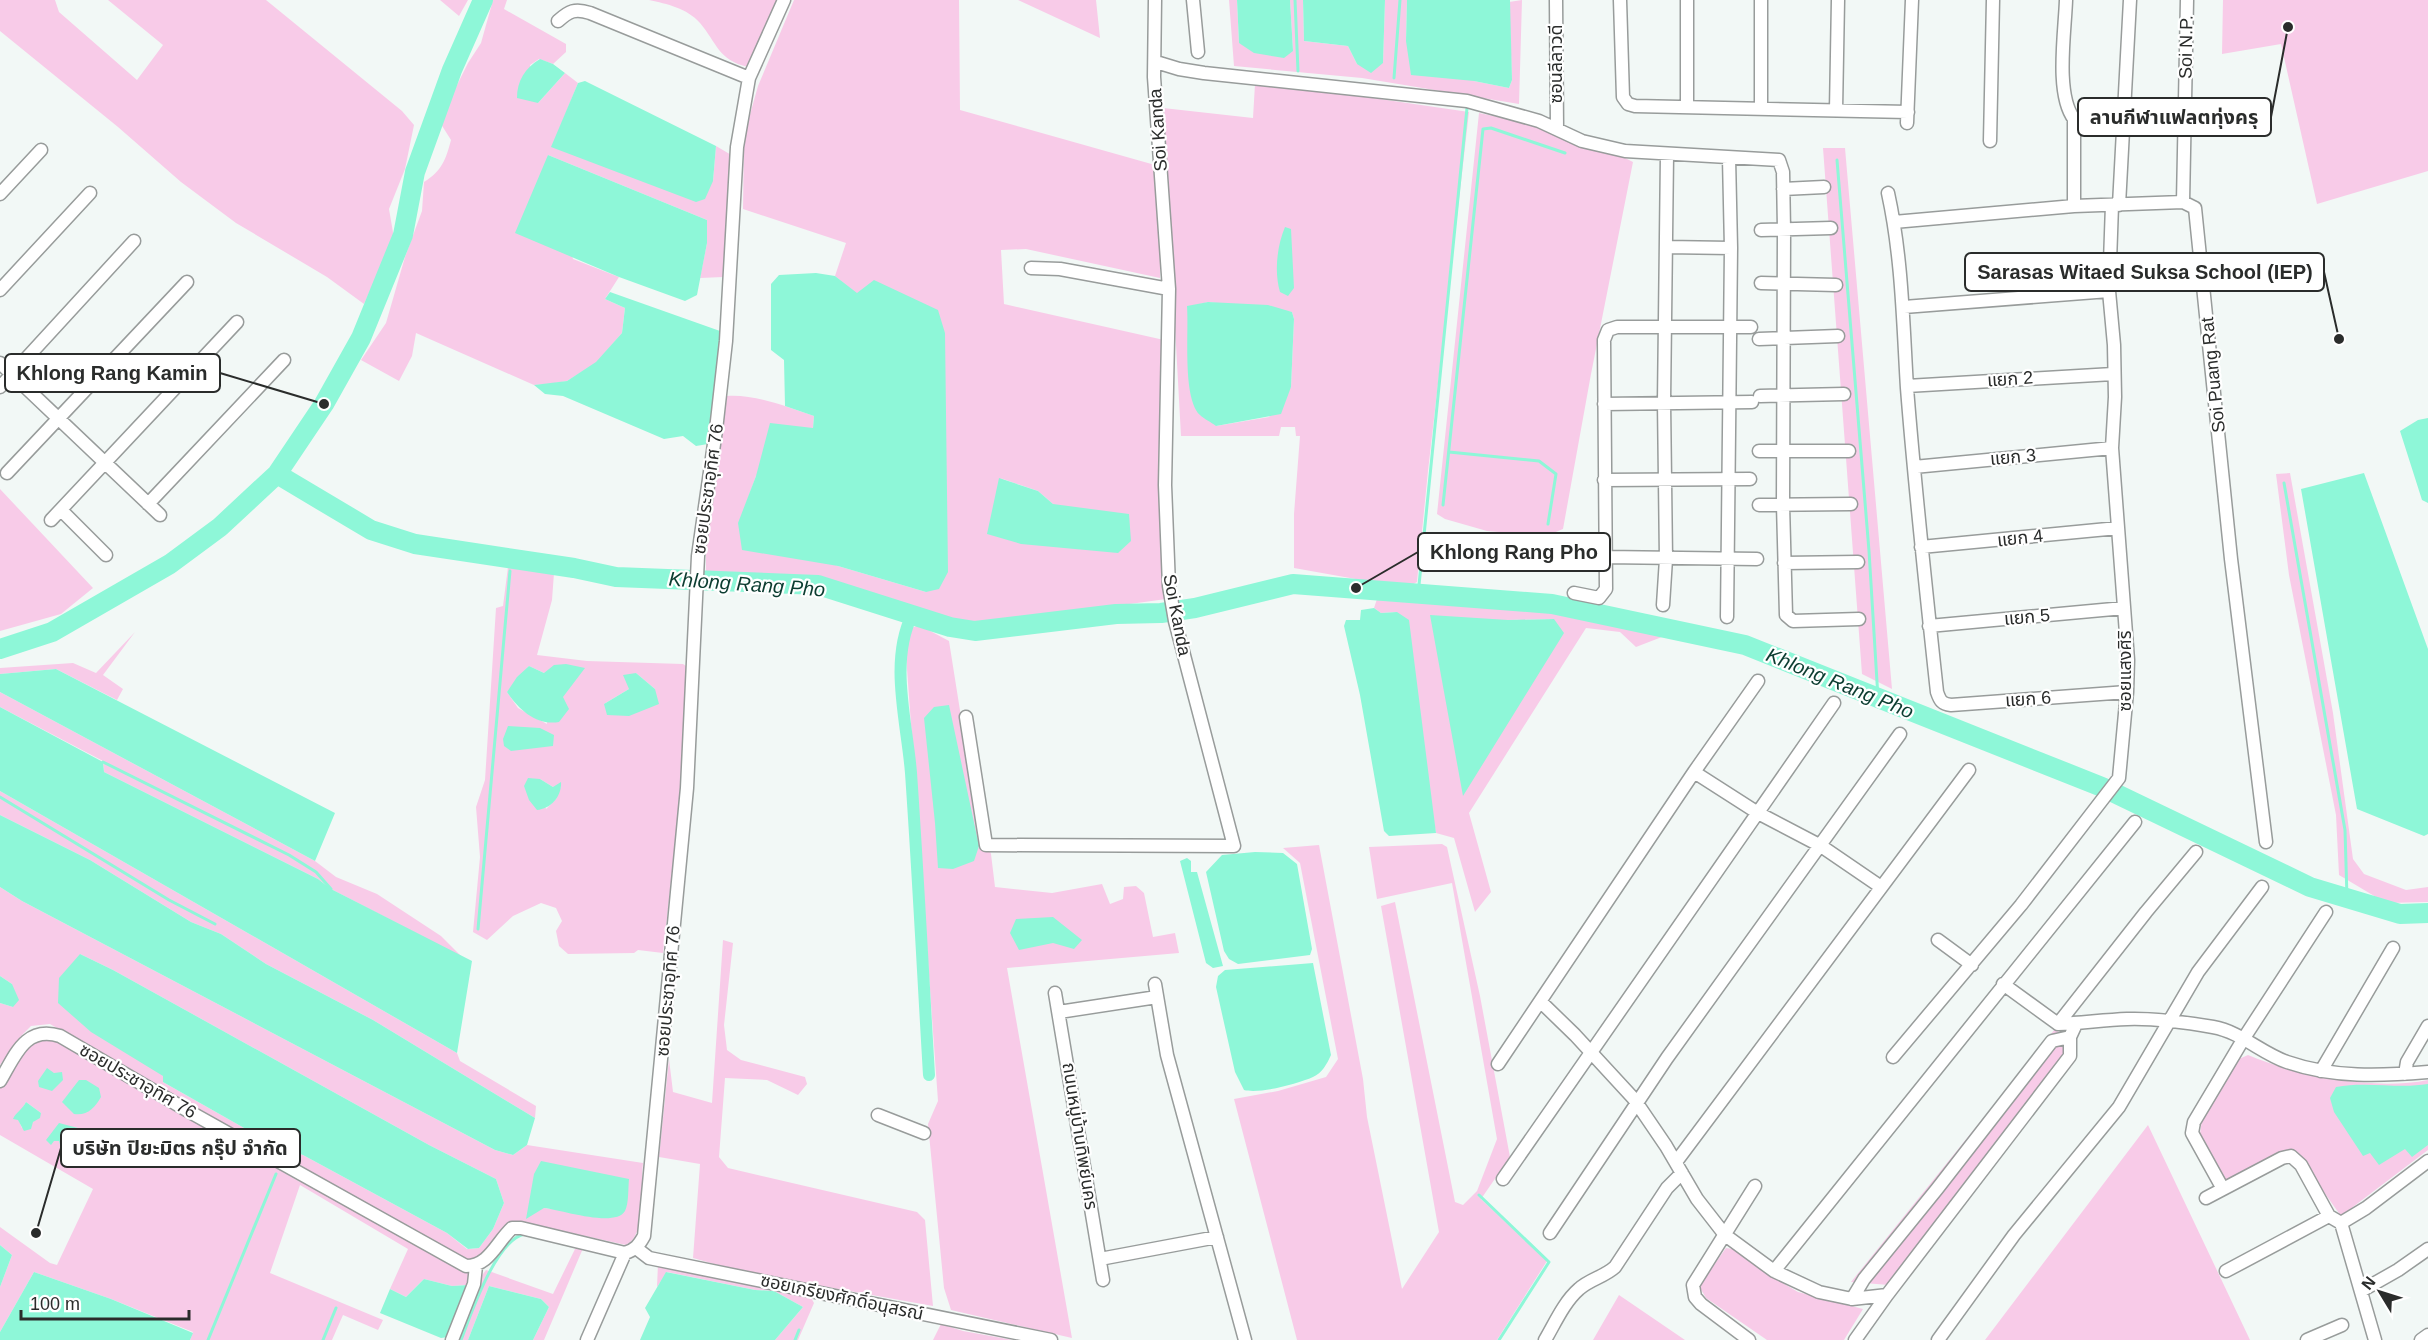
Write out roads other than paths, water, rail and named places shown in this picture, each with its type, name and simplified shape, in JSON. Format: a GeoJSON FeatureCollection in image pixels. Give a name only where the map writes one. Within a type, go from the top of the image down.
{"type":"FeatureCollection","features":[{"type":"Feature","properties":{"kind":"street","name":"ซอยประชาอุทิศ 76"},"geometry":{"type":"LineString","coordinates":[[587,1340],[630,1251],[644,1236],[687,788],[698,556],[725,352],[737,147],[749,78],[784,0]]}},
{"type":"Feature","properties":{"kind":"street","name":"Soi Kanda"},"geometry":{"type":"LineString","coordinates":[[966,717],[986,845],[1233,846],[1175,621],[1169,586],[1165,485],[1169,289],[1154,77],[1156,62],[1155,0]]}},
{"type":"Feature","properties":{"kind":"street"},"geometry":{"type":"LineString","coordinates":[[1193,0],[1198,52]]}},
{"type":"Feature","properties":{"kind":"street","name":"ซอนลีลาวดี"},"geometry":{"type":"LineString","coordinates":[[1556,0],[1557,128]]}},
{"type":"Feature","properties":{"kind":"street"},"geometry":{"type":"LineString","coordinates":[[1620,0],[1623,97],[1628,104],[1836,110],[1908,117],[1911,0]]}},
{"type":"Feature","properties":{"kind":"street"},"geometry":{"type":"LineString","coordinates":[[1687,0],[1687,107]]}},
{"type":"Feature","properties":{"kind":"street"},"geometry":{"type":"LineString","coordinates":[[1761,0],[1761,108]]}},
{"type":"Feature","properties":{"kind":"street"},"geometry":{"type":"LineString","coordinates":[[1836,110],[1838,0]]}},
{"type":"Feature","properties":{"kind":"street"},"geometry":{"type":"LineString","coordinates":[[1990,141],[1993,0]]}},
{"type":"Feature","properties":{"kind":"street"},"geometry":{"type":"LineString","coordinates":[[2066,0],[2062,91],[2068,111],[2074,119],[2074,206]]}},
{"type":"Feature","properties":{"kind":"street","name":"ซอยแสงศิริ"},"geometry":{"type":"LineString","coordinates":[[1893,1057],[1971,965],[2119,778],[2127,692],[2124,608],[2112,448],[2115,397],[2114,345],[2109,291],[2124,120],[2130,0]]}},
{"type":"Feature","properties":{"kind":"street","name":"Soi N.P."},"geometry":{"type":"LineString","coordinates":[[2183,202],[2187,0]]}},
{"type":"Feature","properties":{"kind":"street"},"geometry":{"type":"LineString","coordinates":[[558,21],[569,11],[578,9],[749,78]]}},
{"type":"Feature","properties":{"kind":"street"},"geometry":{"type":"LineString","coordinates":[[1156,62],[1204,73],[1467,101],[1557,128],[1582,141],[1625,151],[1779,160],[1783,172],[1784,230],[1783,505],[1786,615],[1793,621],[1860,619]]}},
{"type":"Feature","properties":{"kind":"street"},"geometry":{"type":"LineString","coordinates":[[2074,119],[2124,120]]}},
{"type":"Feature","properties":{"kind":"street"},"geometry":{"type":"LineString","coordinates":[[0,194],[41,150]]}},
{"type":"Feature","properties":{"kind":"street"},"geometry":{"type":"LineString","coordinates":[[1663,605],[1666,559],[1664,402],[1666,154]]}},
{"type":"Feature","properties":{"kind":"street"},"geometry":{"type":"LineString","coordinates":[[1727,617],[1731,248],[1729,158]]}},
{"type":"Feature","properties":{"kind":"street"},"geometry":{"type":"LineString","coordinates":[[1783,189],[1824,187]]}},
{"type":"Feature","properties":{"kind":"street"},"geometry":{"type":"LineString","coordinates":[[0,290],[90,193]]}},
{"type":"Feature","properties":{"kind":"street"},"geometry":{"type":"LineString","coordinates":[[1888,193],[1894,222],[1904,307],[1907,386],[1929,626]]}},
{"type":"Feature","properties":{"kind":"street"},"geometry":{"type":"LineString","coordinates":[[1894,222],[2074,206],[2183,202]]}},
{"type":"Feature","properties":{"kind":"street","name":"Soi Puang Rat"},"geometry":{"type":"LineString","coordinates":[[2183,202],[2191,205],[2196,212],[2231,559],[2266,842]]}},
{"type":"Feature","properties":{"kind":"street"},"geometry":{"type":"LineString","coordinates":[[1761,230],[1831,228]]}},
{"type":"Feature","properties":{"kind":"street"},"geometry":{"type":"LineString","coordinates":[[0,387],[134,241]]}},
{"type":"Feature","properties":{"kind":"street"},"geometry":{"type":"LineString","coordinates":[[1666,247],[1731,248]]}},
{"type":"Feature","properties":{"kind":"street"},"geometry":{"type":"LineString","coordinates":[[1031,268],[1060,269],[1169,289]]}},
{"type":"Feature","properties":{"kind":"street"},"geometry":{"type":"LineString","coordinates":[[7,473],[187,282]]}},
{"type":"Feature","properties":{"kind":"street"},"geometry":{"type":"LineString","coordinates":[[1761,283],[1836,285]]}},
{"type":"Feature","properties":{"kind":"street"},"geometry":{"type":"LineString","coordinates":[[1904,307],[2109,291]]}},
{"type":"Feature","properties":{"kind":"street"},"geometry":{"type":"LineString","coordinates":[[51,520],[237,322]]}},
{"type":"Feature","properties":{"kind":"street"},"geometry":{"type":"LineString","coordinates":[[1574,593],[1599,598],[1605,589],[1604,340],[1608,330],[1617,327],[1751,327]]}},
{"type":"Feature","properties":{"kind":"street"},"geometry":{"type":"LineString","coordinates":[[1759,339],[1838,336]]}},
{"type":"Feature","properties":{"kind":"street"},"geometry":{"type":"LineString","coordinates":[[148,504],[284,360]]}},
{"type":"Feature","properties":{"kind":"street"},"geometry":{"type":"LineString","coordinates":[[0,363],[160,515]]}},
{"type":"Feature","properties":{"kind":"street","name":"แยก 2"},"geometry":{"type":"LineString","coordinates":[[1907,386],[2113,374]]}},
{"type":"Feature","properties":{"kind":"street"},"geometry":{"type":"LineString","coordinates":[[1604,404],[1728,403],[1785,395],[1844,394]]}},
{"type":"Feature","properties":{"kind":"street","name":"แยก 3"},"geometry":{"type":"LineString","coordinates":[[1914,467],[2112,448]]}},
{"type":"Feature","properties":{"kind":"street"},"geometry":{"type":"LineString","coordinates":[[1759,452],[1849,451]]}},
{"type":"Feature","properties":{"kind":"street"},"geometry":{"type":"LineString","coordinates":[[1604,480],[1750,479]]}},
{"type":"Feature","properties":{"kind":"street"},"geometry":{"type":"LineString","coordinates":[[1759,505],[1851,504]]}},
{"type":"Feature","properties":{"kind":"street"},"geometry":{"type":"LineString","coordinates":[[61,510],[106,555]]}},
{"type":"Feature","properties":{"kind":"street","name":"แยก 4"},"geometry":{"type":"LineString","coordinates":[[1921,548],[2118,528]]}},
{"type":"Feature","properties":{"kind":"street"},"geometry":{"type":"LineString","coordinates":[[1605,557],[1757,559]]}},
{"type":"Feature","properties":{"kind":"street"},"geometry":{"type":"LineString","coordinates":[[1784,563],[1858,562]]}},
{"type":"Feature","properties":{"kind":"street","name":"แยก 5"},"geometry":{"type":"LineString","coordinates":[[1929,626],[2124,608]]}},
{"type":"Feature","properties":{"kind":"street","name":"แยก 6"},"geometry":{"type":"LineString","coordinates":[[1929,626],[1937,692],[1940,701],[1944,704],[2127,692]]}},
{"type":"Feature","properties":{"kind":"street"},"geometry":{"type":"LineString","coordinates":[[1498,1064],[1694,772],[1758,681]]}},
{"type":"Feature","properties":{"kind":"street"},"geometry":{"type":"LineString","coordinates":[[1503,1179],[1834,703]]}},
{"type":"Feature","properties":{"kind":"street"},"geometry":{"type":"LineString","coordinates":[[1550,1233],[1637,1103],[1900,734]]}},
{"type":"Feature","properties":{"kind":"street"},"geometry":{"type":"LineString","coordinates":[[1545,1340],[1578,1290],[1615,1267],[1679,1168],[1881,887],[1969,770]]}},
{"type":"Feature","properties":{"kind":"street"},"geometry":{"type":"LineString","coordinates":[[1694,772],[1758,813],[1821,846],[1881,887]]}},
{"type":"Feature","properties":{"kind":"street"},"geometry":{"type":"LineString","coordinates":[[1774,1271],[2135,822]]}},
{"type":"Feature","properties":{"kind":"street"},"geometry":{"type":"LineString","coordinates":[[2058,1024],[2196,852]]}},
{"type":"Feature","properties":{"kind":"street"},"geometry":{"type":"LineString","coordinates":[[1938,1340],[2014,1235],[2119,1107],[2169,1020],[2218,943],[2262,887]]}},
{"type":"Feature","properties":{"kind":"street"},"geometry":{"type":"LineString","coordinates":[[2223,1189],[2192,1133],[2197,1115],[2326,912]]}},
{"type":"Feature","properties":{"kind":"street"},"geometry":{"type":"LineString","coordinates":[[1938,940],[1971,965]]}},
{"type":"Feature","properties":{"kind":"street"},"geometry":{"type":"LineString","coordinates":[[2321,1071],[2393,948]]}},
{"type":"Feature","properties":{"kind":"street"},"geometry":{"type":"LineString","coordinates":[[2003,984],[2058,1024],[2124,1019],[2169,1020],[2216,1028],[2244,1038],[2286,1062],[2321,1071],[2356,1076],[2428,1072]]}},
{"type":"Feature","properties":{"kind":"street"},"geometry":{"type":"LineString","coordinates":[[1059,1012],[1156,990],[1167,1055],[1245,1340]]}},
{"type":"Feature","properties":{"kind":"street","name":"ถนนหมู่บ้านทิพย์นคร"},"geometry":{"type":"LineString","coordinates":[[1055,993],[1103,1280]]}},
{"type":"Feature","properties":{"kind":"street"},"geometry":{"type":"LineString","coordinates":[[1541,1002],[1637,1103],[1697,1199],[1725,1234],[1774,1271],[1819,1292],[1852,1299],[1887,1295]]}},
{"type":"Feature","properties":{"kind":"street"},"geometry":{"type":"LineString","coordinates":[[1855,1340],[2070,1056],[2070,1037],[2076,1024]]}},
{"type":"Feature","properties":{"kind":"street"},"geometry":{"type":"LineString","coordinates":[[2405,1074],[2407,1062],[2428,1026]]}},
{"type":"Feature","properties":{"kind":"street","name":"ซอยประชาอุทิศ 76"},"geometry":{"type":"LineString","coordinates":[[0,1080],[27,1039],[45,1033],[60,1036],[441,1254],[466,1266],[476,1266]]}},
{"type":"Feature","properties":{"kind":"street"},"geometry":{"type":"LineString","coordinates":[[1852,1299],[1864,1279],[2052,1041],[2070,1037]]}},
{"type":"Feature","properties":{"kind":"street"},"geometry":{"type":"LineString","coordinates":[[878,1115],[924,1133]]}},
{"type":"Feature","properties":{"kind":"street"},"geometry":{"type":"LineString","coordinates":[[2206,1198],[2282,1158],[2291,1156],[2301,1165],[2329,1216],[2341,1223],[2375,1340]]}},
{"type":"Feature","properties":{"kind":"street"},"geometry":{"type":"LineString","coordinates":[[2341,1223],[2366,1208],[2428,1161]]}},
{"type":"Feature","properties":{"kind":"street"},"geometry":{"type":"LineString","coordinates":[[1749,1340],[1701,1304],[1693,1291],[1694,1280],[1755,1186]]}},
{"type":"Feature","properties":{"kind":"street"},"geometry":{"type":"LineString","coordinates":[[2226,1271],[2329,1216]]}},
{"type":"Feature","properties":{"kind":"street"},"geometry":{"type":"LineString","coordinates":[[452,1340],[474,1284],[476,1266],[488,1258],[512,1228],[630,1251]]}},
{"type":"Feature","properties":{"kind":"street"},"geometry":{"type":"LineString","coordinates":[[1100,1259],[1217,1236]]}},
{"type":"Feature","properties":{"kind":"street"},"geometry":{"type":"LineString","coordinates":[[2361,1291],[2398,1270],[2428,1249]]}},
{"type":"Feature","properties":{"kind":"street","name":"ซอยเกรียงศักดิ์อนุสรณ์"},"geometry":{"type":"LineString","coordinates":[[630,1251],[649,1258],[1051,1340]]}},
{"type":"Feature","properties":{"kind":"street"},"geometry":{"type":"LineString","coordinates":[[2316,1338],[2342,1325]]}},
{"type":"Feature","properties":{"kind":"street"},"geometry":{"type":"LineString","coordinates":[[2421,1340],[2428,1335]]}},
{"type":"Feature","properties":{"kind":"waterway"},"geometry":{"type":"LineString","coordinates":[[0,649],[52,632],[170,564],[220,527],[277,474],[324,404],[361,338],[403,235],[415,172],[452,70],[483,0]]}},
{"type":"Feature","properties":{"kind":"waterway"},"geometry":{"type":"LineString","coordinates":[[1295,0],[1298,71]]}},
{"type":"Feature","properties":{"kind":"waterway"},"geometry":{"type":"LineString","coordinates":[[1394,78],[1400,0]]}},
{"type":"Feature","properties":{"kind":"waterway"},"geometry":{"type":"LineString","coordinates":[[1418,595],[1467,108]]}},
{"type":"Feature","properties":{"kind":"waterway"},"geometry":{"type":"LineString","coordinates":[[1443,505],[1483,129],[1491,128],[1565,153]]}},
{"type":"Feature","properties":{"kind":"waterway"},"geometry":{"type":"LineString","coordinates":[[1837,160],[1869,551],[1878,698]]}},
{"type":"Feature","properties":{"kind":"waterway"},"geometry":{"type":"LineString","coordinates":[[1449,452],[1539,461],[1556,474],[1548,524]]}},
{"type":"Feature","properties":{"kind":"waterway","name":"Khlong Rang Pho"},"geometry":{"type":"LineString","coordinates":[[277,474],[371,530],[415,544],[574,568],[616,577],[818,585],[950,627],[975,631],[1116,614],[1161,613],[1195,608],[1293,584],[1552,604],[1745,645],[2102,787],[2310,887],[2400,914],[2428,913]]}},
{"type":"Feature","properties":{"kind":"waterway"},"geometry":{"type":"LineString","coordinates":[[2284,483],[2345,830],[2347,898]]}},
{"type":"Feature","properties":{"kind":"waterway"},"geometry":{"type":"LineString","coordinates":[[478,929],[510,571]]}},
{"type":"Feature","properties":{"kind":"waterway"},"geometry":{"type":"LineString","coordinates":[[912,615],[905,633],[902,652],[901,692],[911,773],[929,1075]]}},
{"type":"Feature","properties":{"kind":"waterway"},"geometry":{"type":"LineString","coordinates":[[103,762],[289,855],[316,872],[331,889]]}},
{"type":"Feature","properties":{"kind":"waterway"},"geometry":{"type":"LineString","coordinates":[[0,797],[169,900],[215,924]]}},
{"type":"Feature","properties":{"kind":"waterway"},"geometry":{"type":"LineString","coordinates":[[208,1340],[276,1174]]}},
{"type":"Feature","properties":{"kind":"waterway"},"geometry":{"type":"LineString","coordinates":[[1479,1195],[1549,1262],[1499,1340]]}},
{"type":"Feature","properties":{"kind":"waterway"},"geometry":{"type":"LineString","coordinates":[[461,1340],[478,1296],[495,1263],[514,1239],[525,1234]]}},
{"type":"Feature","properties":{"kind":"waterway"},"geometry":{"type":"LineString","coordinates":[[323,1340],[336,1308]]}},
{"type":"Feature","properties":{"kind":"waterway"},"geometry":{"type":"LineString","coordinates":[[795,1340],[799,1330]]}},
{"type":"Feature","properties":{"kind":"place","name":"ลานกีฬาแฟลตทุ่งครุ"},"geometry":{"type":"Point","coordinates":[2288,27]}},
{"type":"Feature","properties":{"kind":"place","name":"Sarasas Witaed Suksa School (IEP)"},"geometry":{"type":"Point","coordinates":[2339,339]}},
{"type":"Feature","properties":{"kind":"place","name":"Khlong Rang Kamin"},"geometry":{"type":"Point","coordinates":[324,404]}},
{"type":"Feature","properties":{"kind":"place","name":"Khlong Rang Pho"},"geometry":{"type":"Point","coordinates":[1356,588]}},
{"type":"Feature","properties":{"kind":"place","name":"บริษัท ปิยะมิตร กรุ๊ป จำกัด"},"geometry":{"type":"Point","coordinates":[36,1233]}}]}
